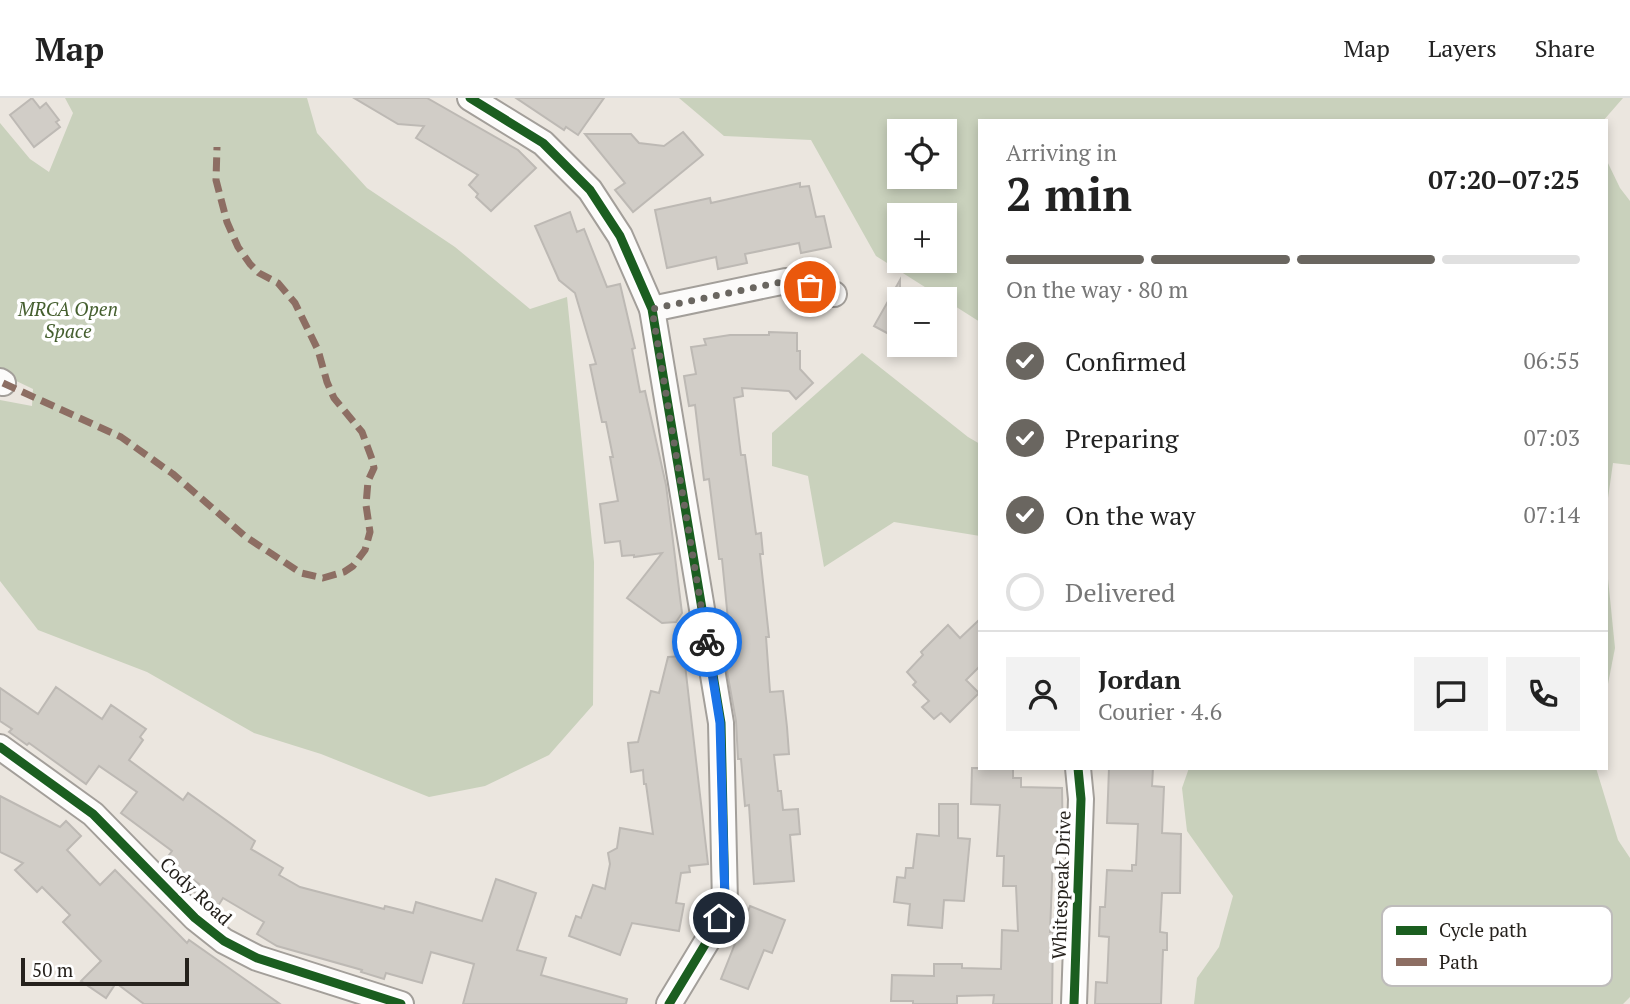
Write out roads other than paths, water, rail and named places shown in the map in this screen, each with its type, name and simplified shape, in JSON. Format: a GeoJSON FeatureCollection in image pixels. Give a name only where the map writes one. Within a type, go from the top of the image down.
{"type":"FeatureCollection","features":[{"type":"Feature","properties":{"kind":"street"},"geometry":{"type":"LineString","coordinates":[[470,98],[543,143],[590,190],[620,236],[652,309],[720,723],[725,903],[712,933],[669,1004]]}},
{"type":"Feature","properties":{"kind":"street"},"geometry":{"type":"LineString","coordinates":[[652,309],[786,281],[834,294]]}},
{"type":"Feature","properties":{"kind":"street","name":"Cody Road"},"geometry":{"type":"LineString","coordinates":[[0,747],[93,814],[195,918],[224,941],[257,958],[401,1004]]}},
{"type":"Feature","properties":{"kind":"street","name":"Whitespeak Drive"},"geometry":{"type":"LineString","coordinates":[[1074,1004],[1082,799],[1078,770]]}},
{"type":"Feature","properties":{"kind":"park label","name":"MRCA Open Space"},"geometry":{"type":"Point","coordinates":[68,320]}}]}
